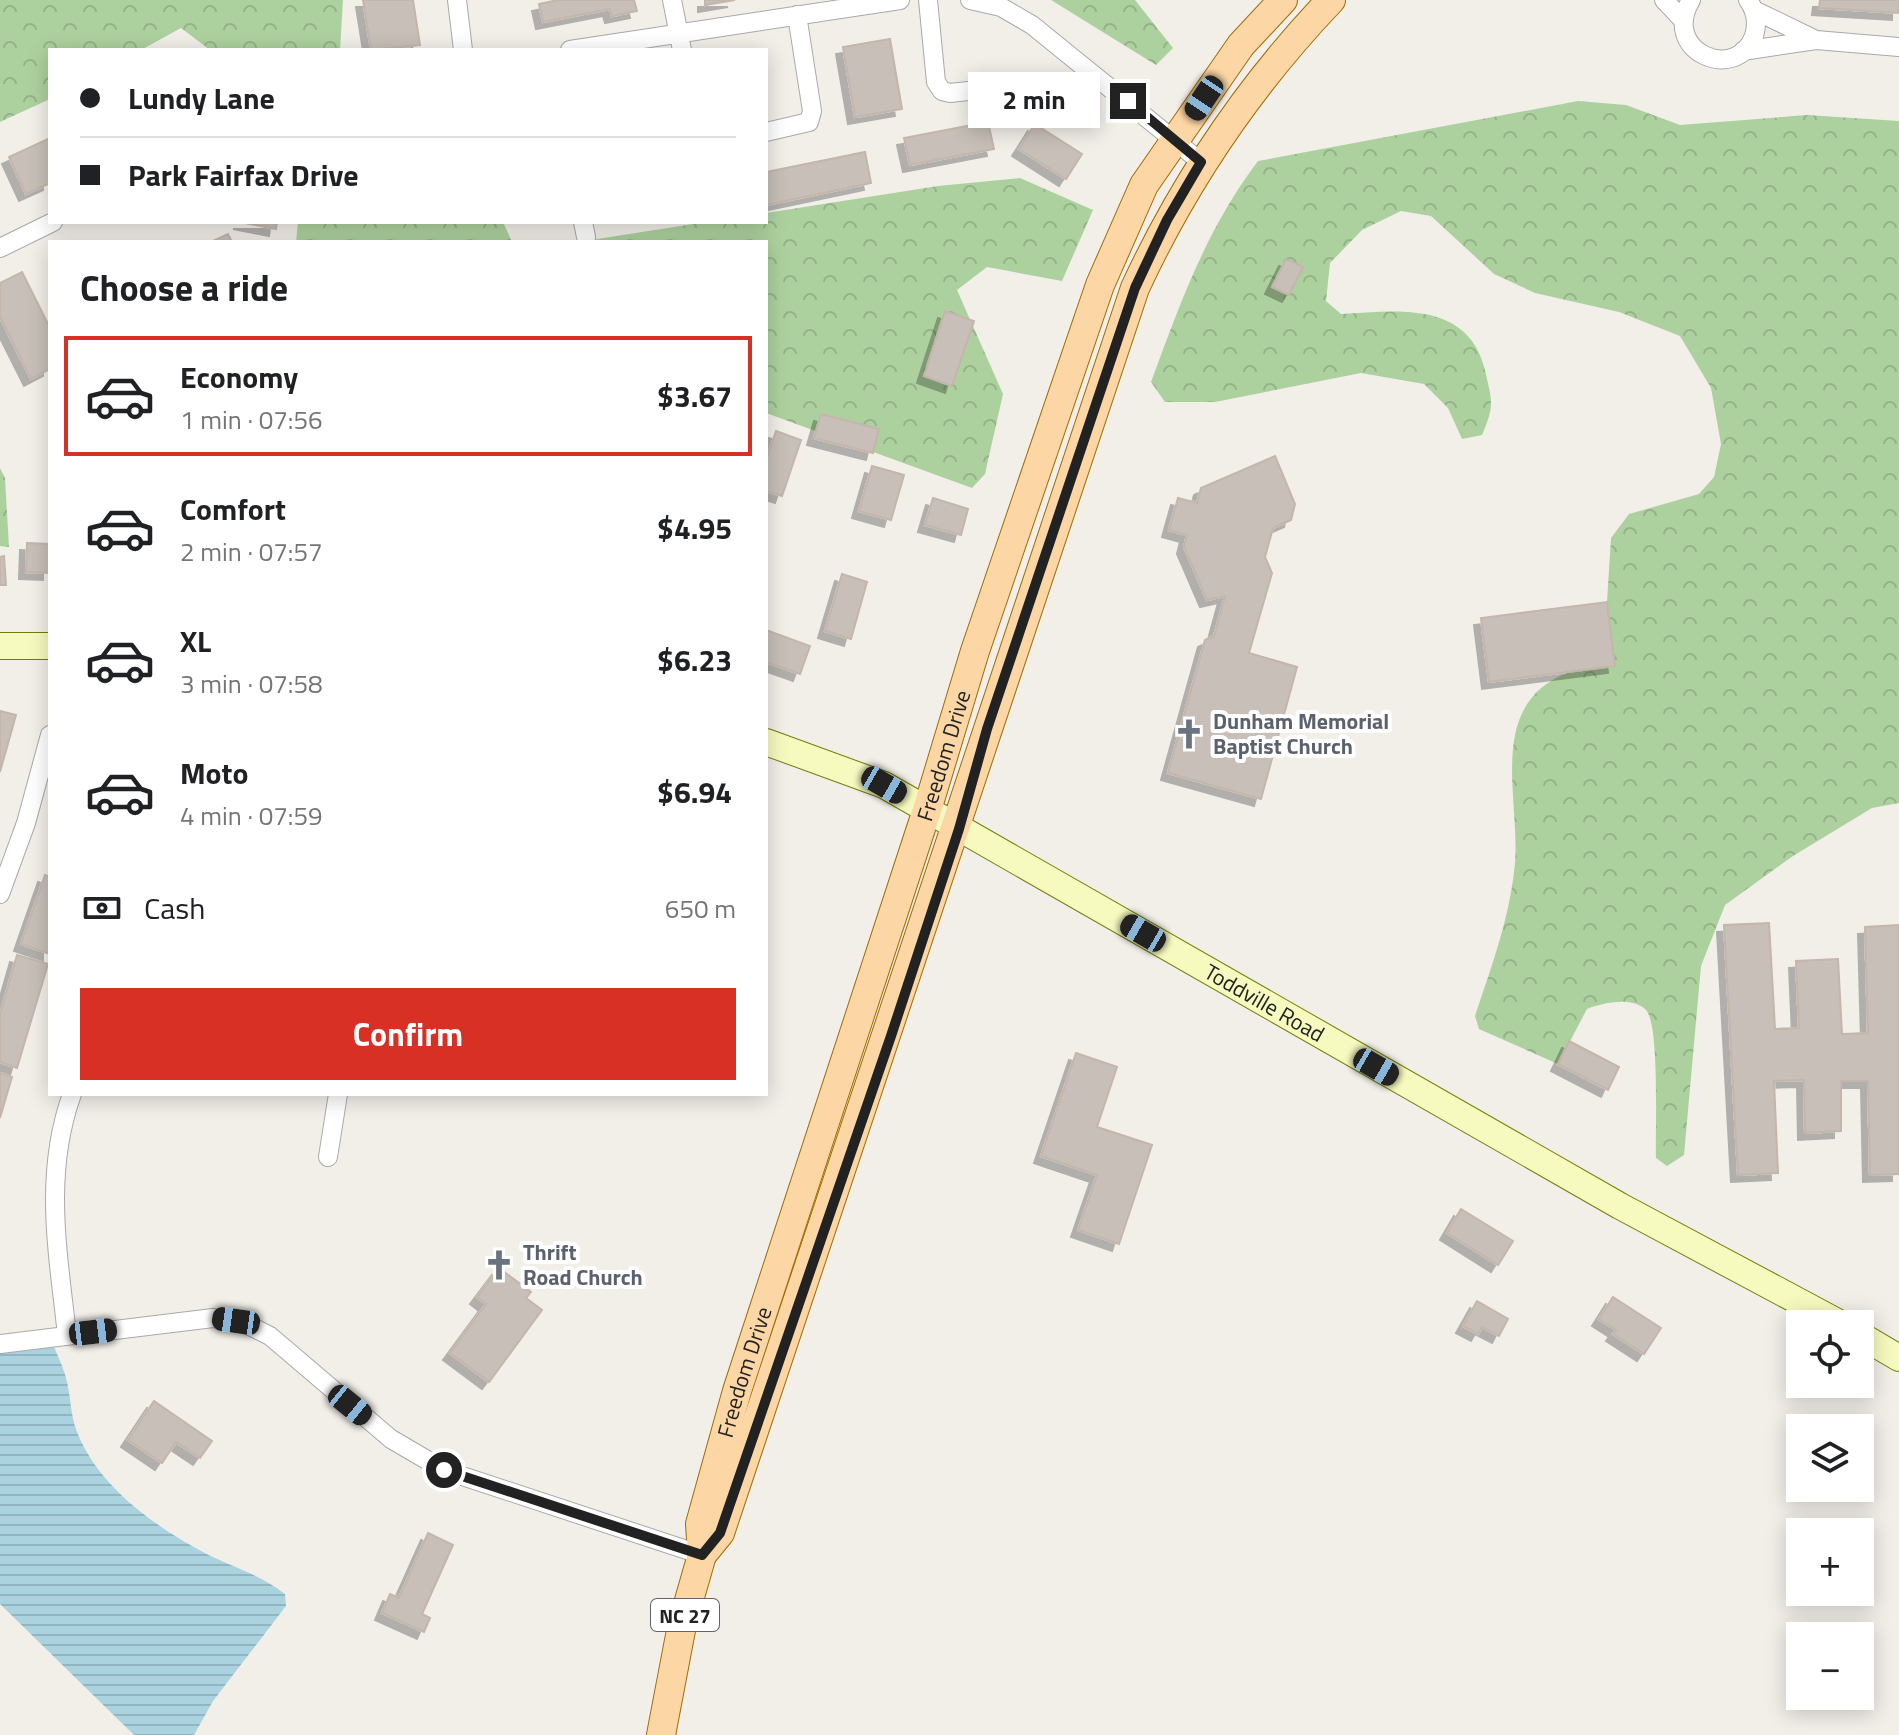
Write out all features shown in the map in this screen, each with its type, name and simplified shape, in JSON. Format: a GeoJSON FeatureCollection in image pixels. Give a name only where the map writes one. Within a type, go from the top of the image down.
{"type":"FeatureCollection","features":[{"type":"Feature","properties":{"kind":"main road","name":"Freedom Drive"},"geometry":{"type":"LineString","coordinates":[[661,1735],[682,1625],[702,1555],[700,1524],[737,1391],[927,810],[975,651],[1100,285],[1144,185],[1241,45],[1283,0]]}},
{"type":"Feature","properties":{"kind":"main road","name":"Freedom Drive"},"geometry":{"type":"LineString","coordinates":[[702,1555],[720,1533],[959,829],[987,729],[1135,288],[1167,220],[1201,162],[1259,81],[1331,0]]}},
{"type":"Feature","properties":{"kind":"street"},"geometry":{"type":"LineString","coordinates":[[457,0],[463,48]]}},
{"type":"Feature","properties":{"kind":"street"},"geometry":{"type":"LineString","coordinates":[[672,0],[681,42]]}},
{"type":"Feature","properties":{"kind":"street"},"geometry":{"type":"LineString","coordinates":[[598,48],[681,42],[797,15],[900,0]]}},
{"type":"Feature","properties":{"kind":"street"},"geometry":{"type":"LineString","coordinates":[[928,0],[936,82],[942,91],[950,93],[1023,85]]}},
{"type":"Feature","properties":{"kind":"street"},"geometry":{"type":"LineString","coordinates":[[970,0],[1001,7],[1032,25],[1201,162]]}},
{"type":"Feature","properties":{"kind":"street"},"geometry":{"type":"LineString","coordinates":[[1664,0],[1683,20],[1689,43],[1707,58],[1720,60],[1743,51],[1816,40],[1899,47]]}},
{"type":"Feature","properties":{"kind":"street"},"geometry":{"type":"LineString","coordinates":[[1683,20],[1691,0]]}},
{"type":"Feature","properties":{"kind":"street"},"geometry":{"type":"LineString","coordinates":[[1743,51],[1756,30],[1751,5]]}},
{"type":"Feature","properties":{"kind":"street"},"geometry":{"type":"LineString","coordinates":[[1751,5],[1816,40]]}},
{"type":"Feature","properties":{"kind":"street"},"geometry":{"type":"LineString","coordinates":[[768,132],[809,122],[812,111],[797,15]]}},
{"type":"Feature","properties":{"kind":"street"},"geometry":{"type":"LineString","coordinates":[[0,248],[49,224]]}},
{"type":"Feature","properties":{"kind":"street"},"geometry":{"type":"LineString","coordinates":[[0,646],[48,646]]}},
{"type":"Feature","properties":{"kind":"street"},"geometry":{"type":"LineString","coordinates":[[0,894],[26,823],[48,742]]}},
{"type":"Feature","properties":{"kind":"street","name":"Toddville Road"},"geometry":{"type":"LineString","coordinates":[[768,743],[881,784],[1620,1206],[1815,1310]]}},
{"type":"Feature","properties":{"kind":"street"},"geometry":{"type":"LineString","coordinates":[[67,1335],[54,1198],[58,1133],[71,1096]]}},
{"type":"Feature","properties":{"kind":"street"},"geometry":{"type":"LineString","coordinates":[[328,1157],[338,1096]]}},
{"type":"Feature","properties":{"kind":"street"},"geometry":{"type":"LineString","coordinates":[[0,1344],[213,1318],[248,1325],[281,1344],[391,1439],[444,1470],[702,1555]]}},
{"type":"Feature","properties":{"kind":"street"},"geometry":{"type":"LineString","coordinates":[[1874,1343],[1899,1358]]}},
{"type":"Feature","properties":{"kind":"green space"},"geometry":{"type":"Polygon","coordinates":[[[0,0],[343,0],[340,48],[207,48],[181,28],[145,48],[48,48],[48,100],[0,122],[0,0]]]}},
{"type":"Feature","properties":{"kind":"green space"},"geometry":{"type":"Polygon","coordinates":[[[1051,0],[1135,0],[1173,48],[1156,65],[1051,0]]]}},
{"type":"Feature","properties":{"kind":"green space"},"geometry":{"type":"Polygon","coordinates":[[[1578,101],[1626,105],[1680,125],[1807,115],[1899,121],[1899,803],[1872,808],[1793,856],[1725,905],[1701,966],[1684,1155],[1667,1166],[1656,1158],[1655,1057],[1646,1010],[1625,1002],[1587,1009],[1558,1064],[1479,1029],[1475,1016],[1500,941],[1513,883],[1512,755],[1516,730],[1525,707],[1542,688],[1567,673],[1615,666],[1607,602],[1611,538],[1629,514],[1699,494],[1714,477],[1721,444],[1711,388],[1680,336],[1619,312],[1535,293],[1494,274],[1431,216],[1401,211],[1362,230],[1330,263],[1326,301],[1341,314],[1406,312],[1446,321],[1463,331],[1476,347],[1489,389],[1491,409],[1482,435],[1462,439],[1448,408],[1424,384],[1361,373],[1215,402],[1165,402],[1151,382],[1209,240],[1258,161],[1578,101]]]}},
{"type":"Feature","properties":{"kind":"green space"},"geometry":{"type":"Polygon","coordinates":[[[1020,178],[1093,210],[1062,281],[987,267],[957,290],[1003,394],[985,474],[972,488],[768,414],[768,240],[591,240],[693,224],[768,224],[768,213],[938,186],[1020,178]]]}},
{"type":"Feature","properties":{"kind":"green space"},"geometry":{"type":"Polygon","coordinates":[[[298,224],[504,224],[511,240],[296,240],[298,224]]]}},
{"type":"Feature","properties":{"kind":"green space"},"geometry":{"type":"Polygon","coordinates":[[[0,468],[5,478],[9,547],[0,546],[0,468]]]}},
{"type":"Feature","properties":{"kind":"water"},"geometry":{"type":"Polygon","coordinates":[[[53,1344],[66,1378],[77,1432],[86,1452],[113,1487],[147,1517],[184,1542],[266,1581],[285,1594],[286,1606],[213,1701],[194,1735],[134,1735],[0,1604],[0,1348],[53,1344]]]}},
{"type":"Feature","properties":{"kind":"building"},"geometry":{"type":"Polygon","coordinates":[[[363,0],[413,0],[420,45],[371,48],[363,0]]]}},
{"type":"Feature","properties":{"kind":"building"},"geometry":{"type":"Polygon","coordinates":[[[558,0],[634,0],[637,11],[612,16],[610,9],[543,22],[539,4],[558,0]]]}},
{"type":"Feature","properties":{"kind":"building"},"geometry":{"type":"Polygon","coordinates":[[[705,0],[735,0],[705,5],[705,0]]]}},
{"type":"Feature","properties":{"kind":"building"},"geometry":{"type":"Polygon","coordinates":[[[1820,0],[1899,0],[1899,13],[1819,8],[1820,0]]]}},
{"type":"Feature","properties":{"kind":"building"},"geometry":{"type":"Polygon","coordinates":[[[890,39],[902,109],[855,117],[843,47],[890,39]]]}},
{"type":"Feature","properties":{"kind":"building"},"geometry":{"type":"Polygon","coordinates":[[[988,122],[994,149],[910,165],[904,138],[988,122]]]}},
{"type":"Feature","properties":{"kind":"building"},"geometry":{"type":"Polygon","coordinates":[[[1035,124],[1082,154],[1066,179],[1019,149],[1035,124]]]}},
{"type":"Feature","properties":{"kind":"building"},"geometry":{"type":"Polygon","coordinates":[[[48,139],[48,184],[26,194],[9,157],[48,139]]]}},
{"type":"Feature","properties":{"kind":"building"},"geometry":{"type":"Polygon","coordinates":[[[865,152],[871,183],[768,205],[768,172],[865,152]]]}},
{"type":"Feature","properties":{"kind":"building"},"geometry":{"type":"Polygon","coordinates":[[[250,224],[277,224],[276,229],[250,224]]]}},
{"type":"Feature","properties":{"kind":"building"},"geometry":{"type":"Polygon","coordinates":[[[228,234],[231,240],[215,240],[228,234]]]}},
{"type":"Feature","properties":{"kind":"building"},"geometry":{"type":"Polygon","coordinates":[[[1286,259],[1303,267],[1289,295],[1272,287],[1286,259]]]}},
{"type":"Feature","properties":{"kind":"building"},"geometry":{"type":"Polygon","coordinates":[[[22,272],[48,324],[48,370],[31,379],[0,317],[0,283],[22,272]]]}},
{"type":"Feature","properties":{"kind":"building"},"geometry":{"type":"Polygon","coordinates":[[[945,311],[974,321],[952,386],[924,376],[945,311]]]}},
{"type":"Feature","properties":{"kind":"building"},"geometry":{"type":"Polygon","coordinates":[[[821,414],[879,429],[873,453],[814,438],[821,414]]]}},
{"type":"Feature","properties":{"kind":"building"},"geometry":{"type":"Polygon","coordinates":[[[776,431],[801,440],[782,496],[768,492],[768,455],[776,431]]]}},
{"type":"Feature","properties":{"kind":"building"},"geometry":{"type":"Polygon","coordinates":[[[1275,456],[1295,504],[1291,520],[1273,528],[1265,557],[1272,573],[1249,653],[1297,667],[1261,799],[1168,773],[1205,640],[1214,636],[1225,596],[1207,600],[1184,547],[1187,535],[1169,530],[1178,498],[1197,503],[1201,488],[1275,456]]]}},
{"type":"Feature","properties":{"kind":"building"},"geometry":{"type":"Polygon","coordinates":[[[872,466],[904,475],[891,520],[859,511],[872,466]]]}},
{"type":"Feature","properties":{"kind":"building"},"geometry":{"type":"Polygon","coordinates":[[[933,498],[968,509],[961,535],[925,525],[933,498]]]}},
{"type":"Feature","properties":{"kind":"building"},"geometry":{"type":"Polygon","coordinates":[[[27,543],[48,544],[48,573],[26,572],[27,543]]]}},
{"type":"Feature","properties":{"kind":"building"},"geometry":{"type":"Polygon","coordinates":[[[4,556],[6,585],[0,585],[0,557],[4,556]]]}},
{"type":"Feature","properties":{"kind":"building"},"geometry":{"type":"Polygon","coordinates":[[[842,574],[867,582],[851,639],[825,631],[842,574]]]}},
{"type":"Feature","properties":{"kind":"building"},"geometry":{"type":"Polygon","coordinates":[[[1607,602],[1615,666],[1489,682],[1481,618],[1607,602]]]}},
{"type":"Feature","properties":{"kind":"building"},"geometry":{"type":"Polygon","coordinates":[[[768,631],[810,646],[800,674],[768,663],[768,631]]]}},
{"type":"Feature","properties":{"kind":"building"},"geometry":{"type":"Polygon","coordinates":[[[0,711],[16,715],[0,772],[0,711]]]}},
{"type":"Feature","properties":{"kind":"building"},"geometry":{"type":"Polygon","coordinates":[[[45,875],[48,876],[48,953],[21,944],[45,875]]]}},
{"type":"Feature","properties":{"kind":"building"},"geometry":{"type":"Polygon","coordinates":[[[1769,923],[1775,1029],[1799,1028],[1796,961],[1838,959],[1842,1034],[1868,1033],[1865,927],[1899,925],[1899,1174],[1870,1175],[1868,1081],[1841,1081],[1841,1131],[1805,1133],[1804,1080],[1774,1081],[1778,1173],[1738,1175],[1724,925],[1769,923]]]}},
{"type":"Feature","properties":{"kind":"building"},"geometry":{"type":"Polygon","coordinates":[[[17,955],[48,964],[17,1068],[0,1062],[0,1014],[17,955]]]}},
{"type":"Feature","properties":{"kind":"building"},"geometry":{"type":"Polygon","coordinates":[[[1569,1041],[1619,1067],[1608,1090],[1558,1064],[1569,1041]]]}},
{"type":"Feature","properties":{"kind":"building"},"geometry":{"type":"Polygon","coordinates":[[[1076,1053],[1117,1067],[1097,1127],[1152,1145],[1119,1244],[1078,1230],[1097,1175],[1041,1156],[1076,1053]]]}},
{"type":"Feature","properties":{"kind":"building"},"geometry":{"type":"Polygon","coordinates":[[[0,1073],[12,1077],[0,1118],[0,1073]]]}},
{"type":"Feature","properties":{"kind":"building"},"geometry":{"type":"Polygon","coordinates":[[[1461,1209],[1513,1241],[1498,1265],[1447,1233],[1461,1209]]]}},
{"type":"Feature","properties":{"kind":"building"},"geometry":{"type":"Polygon","coordinates":[[[499,1268],[531,1292],[526,1298],[542,1310],[489,1382],[450,1353],[486,1304],[477,1297],[499,1268]]]}},
{"type":"Feature","properties":{"kind":"building"},"geometry":{"type":"Polygon","coordinates":[[[1613,1297],[1661,1328],[1644,1354],[1613,1334],[1616,1330],[1599,1319],[1613,1297]]]}},
{"type":"Feature","properties":{"kind":"building"},"geometry":{"type":"Polygon","coordinates":[[[1477,1301],[1508,1319],[1499,1336],[1482,1327],[1478,1334],[1463,1326],[1477,1301]]]}},
{"type":"Feature","properties":{"kind":"building"},"geometry":{"type":"Polygon","coordinates":[[[154,1401],[212,1441],[200,1458],[176,1442],[162,1463],[128,1440],[154,1401]]]}},
{"type":"Feature","properties":{"kind":"building"},"geometry":{"type":"Polygon","coordinates":[[[428,1533],[453,1545],[422,1614],[430,1618],[424,1632],[382,1613],[390,1594],[399,1598],[428,1533]]]}},
{"type":"Feature","properties":{"kind":"place","name":"Dunham Memorial Baptist Church"},"geometry":{"type":"Point","coordinates":[1189,734]}},
{"type":"Feature","properties":{"kind":"place","name":"Thrift Road Church"},"geometry":{"type":"Point","coordinates":[499,1265]}},
{"type":"Feature","properties":{"kind":"route"},"geometry":{"type":"LineString","coordinates":[[444,1470],[702,1555],[720,1533],[891,1036],[959,829],[987,729],[1135,288],[1167,220],[1201,162],[1128,101]]}}]}
